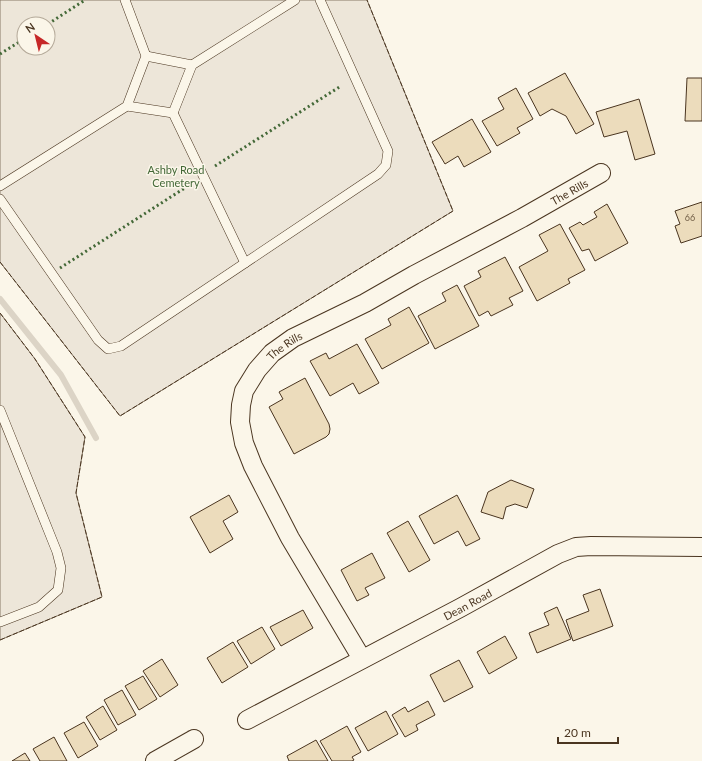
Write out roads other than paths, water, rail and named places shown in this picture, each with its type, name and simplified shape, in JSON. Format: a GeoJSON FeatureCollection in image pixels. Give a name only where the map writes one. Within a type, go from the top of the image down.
{"type":"FeatureCollection","features":[{"type":"Feature","properties":{"kind":"street","name":"The Rills"},"geometry":{"type":"LineString","coordinates":[[362,659],[290,538],[253,466],[244,442],[240,422],[244,391],[257,370],[272,353],[293,338],[366,302],[414,274],[522,218],[601,173]]}},
{"type":"Feature","properties":{"kind":"street","name":"Dean Road"},"geometry":{"type":"LineString","coordinates":[[247,720],[460,608],[558,554],[576,547],[702,547]]}},
{"type":"Feature","properties":{"kind":"street"},"geometry":{"type":"LineString","coordinates":[[155,761],[194,739]]}},
{"type":"Feature","properties":{"kind":"lane"},"geometry":{"type":"LineString","coordinates":[[0,186],[127,106],[146,56],[125,0]]}},
{"type":"Feature","properties":{"kind":"lane"},"geometry":{"type":"LineString","coordinates":[[245,263],[173,113],[192,64],[295,0]]}},
{"type":"Feature","properties":{"kind":"lane"},"geometry":{"type":"LineString","coordinates":[[0,199],[98,340],[108,349],[121,346],[378,174],[386,165],[388,151],[320,0]]}},
{"type":"Feature","properties":{"kind":"lane"},"geometry":{"type":"LineString","coordinates":[[146,56],[192,64]]}},
{"type":"Feature","properties":{"kind":"lane"},"geometry":{"type":"LineString","coordinates":[[127,106],[173,113]]}},
{"type":"Feature","properties":{"kind":"lane"},"geometry":{"type":"LineString","coordinates":[[0,410],[4,432],[56,552],[61,568],[58,590],[39,607],[0,622]]}},
{"type":"Feature","properties":{"kind":"waterway"},"geometry":{"type":"LineString","coordinates":[[0,299],[61,375],[96,438]]}},
{"type":"Feature","properties":{"kind":"park label","name":"Ashby Road Cemetery"},"geometry":{"type":"Point","coordinates":[176,175]}}]}
